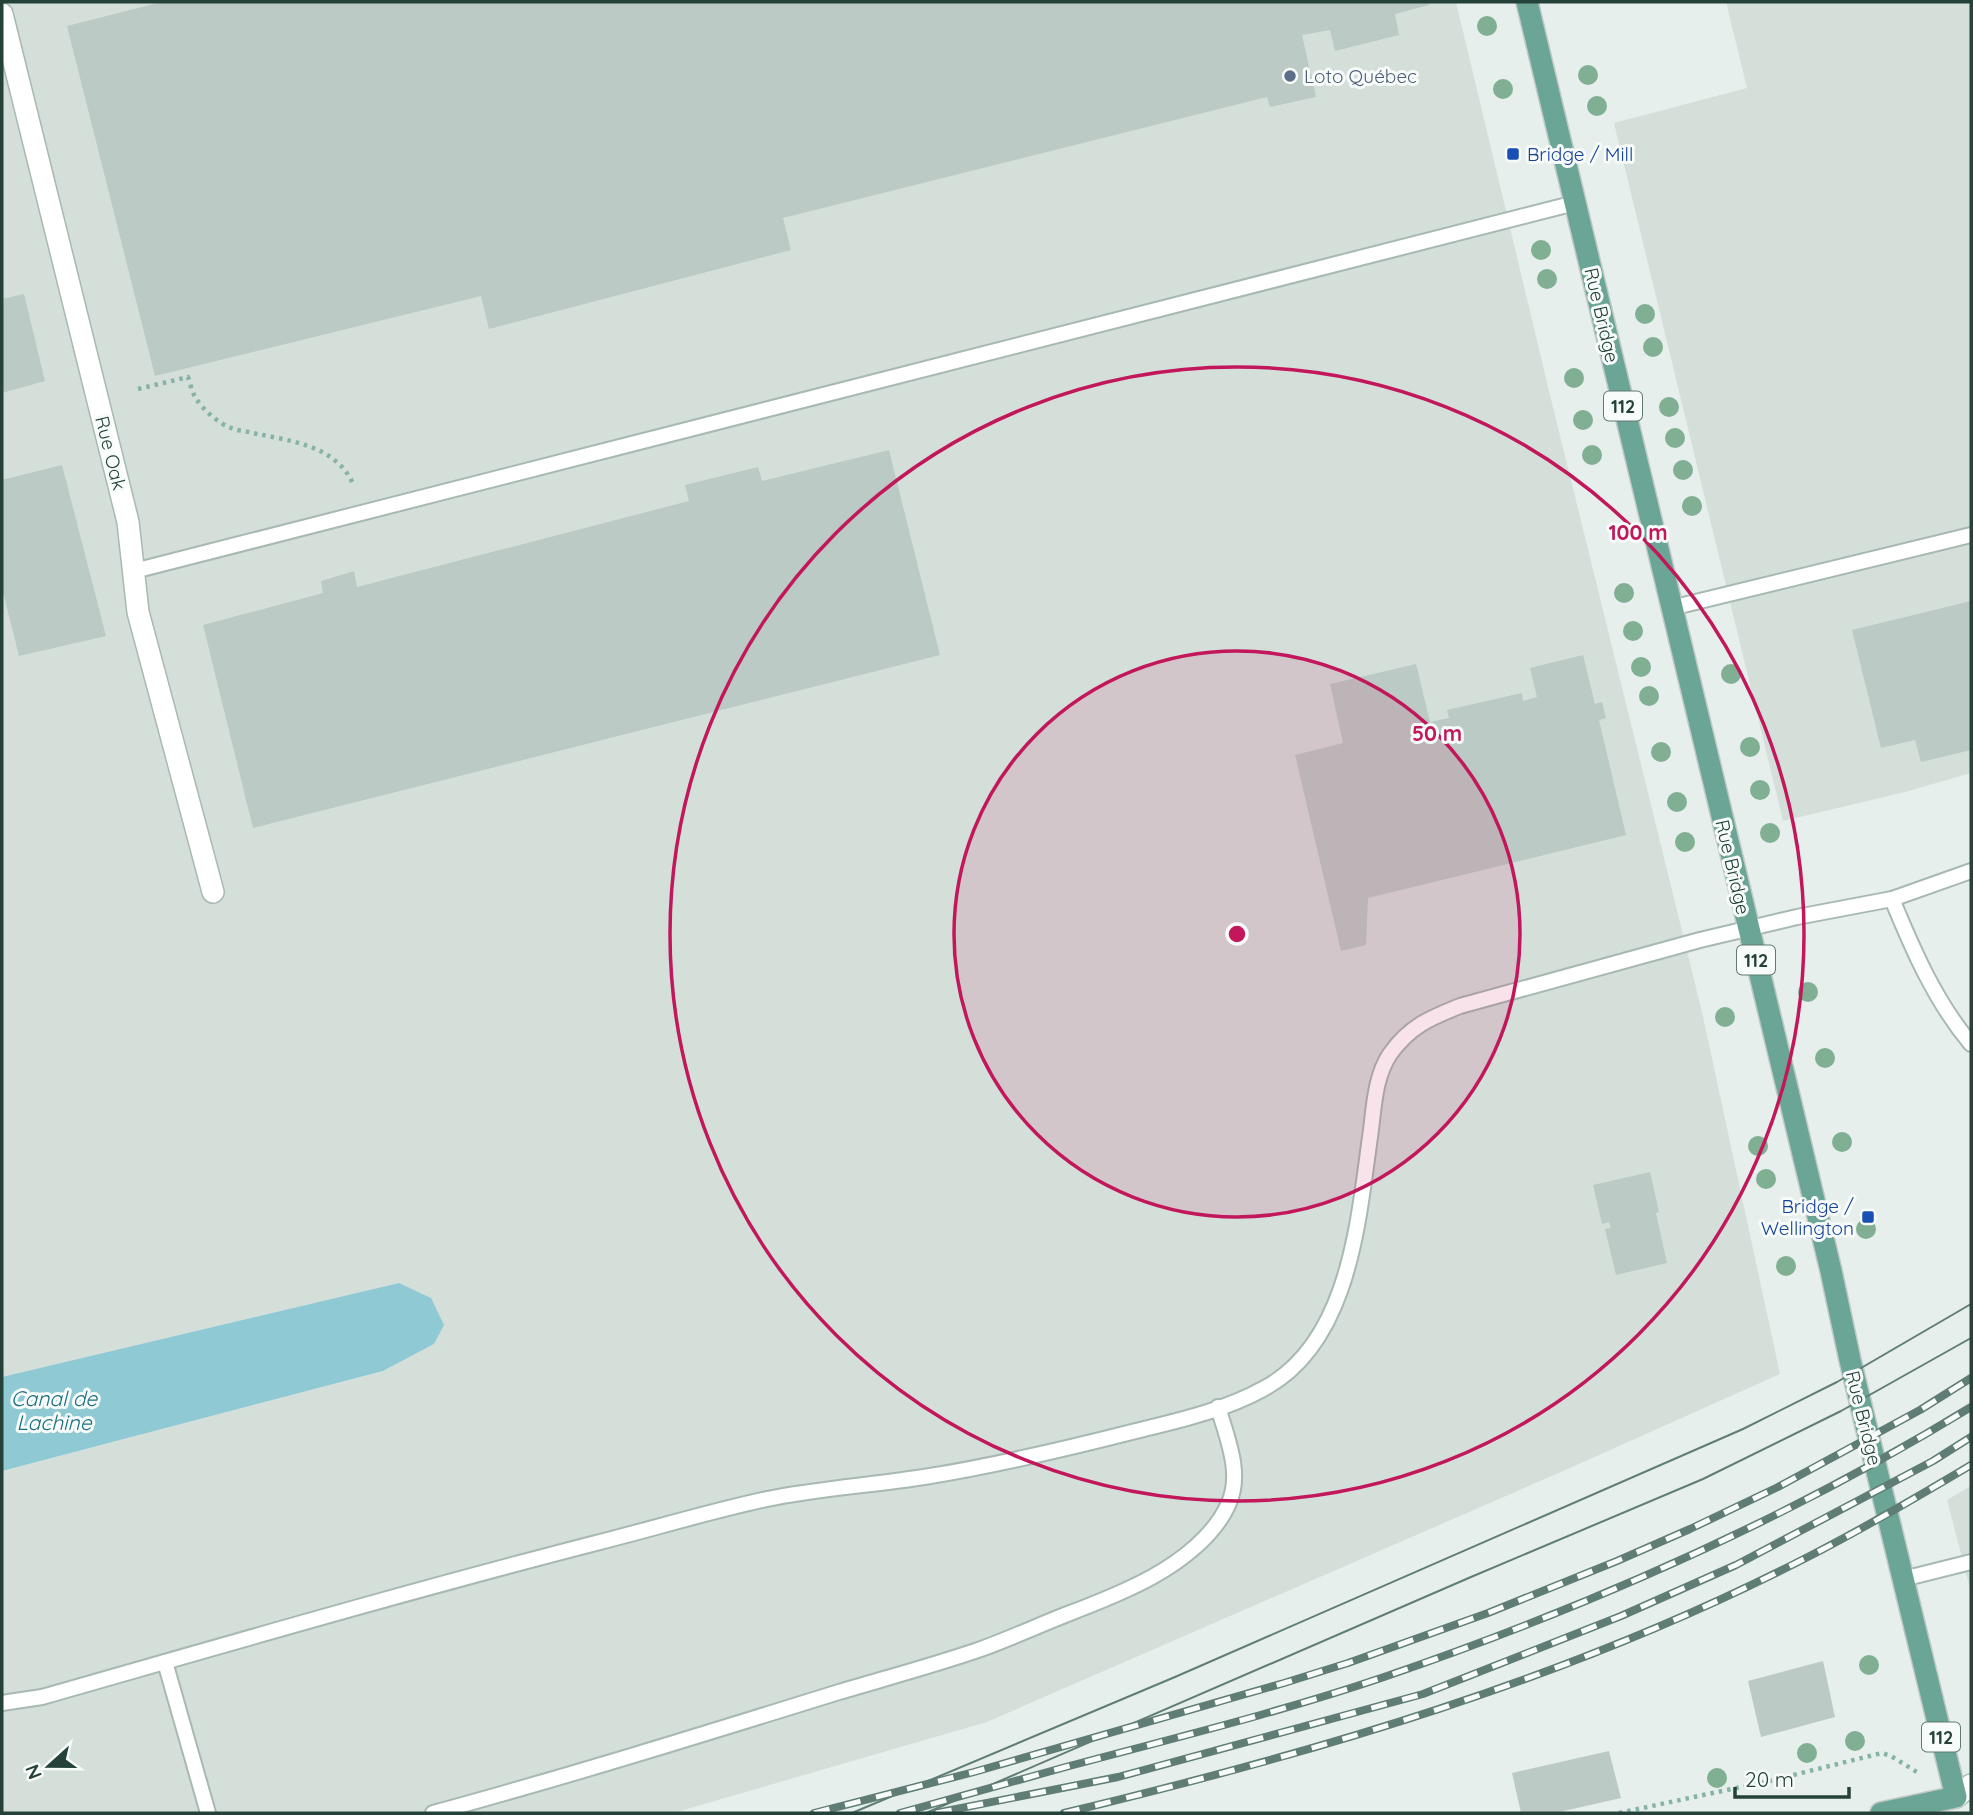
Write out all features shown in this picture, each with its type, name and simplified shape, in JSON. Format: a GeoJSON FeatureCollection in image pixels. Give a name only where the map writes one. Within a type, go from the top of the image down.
{"type":"FeatureCollection","features":[{"type":"Feature","properties":{"kind":"main road","name":"Rue Bridge"},"geometry":{"type":"LineString","coordinates":[[1527,2],[1903,1579],[1965,1799]]}},
{"type":"Feature","properties":{"kind":"main road","name":"112"},"geometry":{"type":"LineString","coordinates":[[1881,1813],[1965,1799]]}},
{"type":"Feature","properties":{"kind":"street","name":"Rue Oak"},"geometry":{"type":"LineString","coordinates":[[2,13],[128,522],[138,612],[213,892]]}},
{"type":"Feature","properties":{"kind":"lane"},"geometry":{"type":"LineString","coordinates":[[134,571],[1575,203]]}},
{"type":"Feature","properties":{"kind":"lane"},"geometry":{"type":"LineString","coordinates":[[1671,608],[1971,535]]}},
{"type":"Feature","properties":{"kind":"lane"},"geometry":{"type":"LineString","coordinates":[[2,1703],[42,1697],[502,1567],[768,1499],[1020,1460],[1179,1420],[1263,1389],[1289,1373],[1306,1354],[1321,1333],[1333,1308],[1347,1268],[1360,1212],[1379,1077],[1389,1056],[1424,1021],[1460,1006],[1700,940],[1892,899],[1971,871]]}},
{"type":"Feature","properties":{"kind":"lane"},"geometry":{"type":"LineString","coordinates":[[1892,899],[1933,989],[1971,1044]]}},
{"type":"Feature","properties":{"kind":"lane"},"geometry":{"type":"LineString","coordinates":[[433,1813],[550,1782],[981,1649],[1106,1599],[1152,1577],[1174,1564],[1198,1544],[1228,1507],[1233,1493],[1233,1457],[1218,1407]]}},
{"type":"Feature","properties":{"kind":"lane"},"geometry":{"type":"LineString","coordinates":[[1903,1579],[1971,1562]]}},
{"type":"Feature","properties":{"kind":"lane"},"geometry":{"type":"LineString","coordinates":[[165,1662],[208,1813]]}},
{"type":"Feature","properties":{"kind":"path"},"geometry":{"type":"LineString","coordinates":[[138,389],[188,377],[194,396],[211,416],[231,428],[293,441],[321,451],[337,460],[348,472],[353,484]]}},
{"type":"Feature","properties":{"kind":"path"},"geometry":{"type":"LineString","coordinates":[[1619,1813],[1769,1781],[1882,1753]]}},
{"type":"Feature","properties":{"kind":"shaded area"},"geometry":{"type":"Polygon","coordinates":[[[2,2],[1456,2],[1702,1012],[1780,1374],[987,1722],[673,1813],[2,1813],[2,1471],[383,1371],[434,1344],[399,1283],[2,1377],[2,2]]]}},
{"type":"Feature","properties":{"kind":"shaded area"},"geometry":{"type":"Polygon","coordinates":[[[1726,2],[1971,2],[1971,773],[1783,821],[1614,123],[1747,88],[1726,2]]]}},
{"type":"Feature","properties":{"kind":"shaded area"},"geometry":{"type":"Polygon","coordinates":[[[1971,1486],[1971,1592],[1947,1500],[1971,1486]]]}},
{"type":"Feature","properties":{"kind":"water","name":"Canal de Lachine"},"geometry":{"type":"Polygon","coordinates":[[[399,1283],[431,1298],[444,1325],[434,1344],[383,1371],[2,1471],[2,1377],[399,1283]]]}},
{"type":"Feature","properties":{"kind":"building"},"geometry":{"type":"Polygon","coordinates":[[[162,2],[1428,2],[1429,5],[1395,14],[1399,35],[1335,51],[1330,30],[1302,35],[1316,97],[1270,107],[1267,97],[783,218],[791,250],[489,329],[481,296],[155,376],[67,26],[162,2]]]}},
{"type":"Feature","properties":{"kind":"building"},"geometry":{"type":"Polygon","coordinates":[[[24,294],[45,381],[2,393],[2,299],[24,294]]]}},
{"type":"Feature","properties":{"kind":"building"},"geometry":{"type":"Polygon","coordinates":[[[889,450],[940,655],[253,828],[203,625],[323,593],[321,581],[354,571],[357,587],[689,501],[685,485],[758,467],[762,481],[889,450]]]}},
{"type":"Feature","properties":{"kind":"building"},"geometry":{"type":"Polygon","coordinates":[[[62,465],[106,636],[19,656],[2,588],[2,480],[62,465]]]}},
{"type":"Feature","properties":{"kind":"building"},"geometry":{"type":"Polygon","coordinates":[[[1971,601],[1971,750],[1921,762],[1915,740],[1881,748],[1852,630],[1971,601]]]}},
{"type":"Feature","properties":{"kind":"building"},"geometry":{"type":"Polygon","coordinates":[[[1583,655],[1595,704],[1602,702],[1606,718],[1599,720],[1626,835],[1368,898],[1366,945],[1341,951],[1295,755],[1343,743],[1330,684],[1416,664],[1430,722],[1449,718],[1447,710],[1522,693],[1523,701],[1537,697],[1530,668],[1583,655]]]}},
{"type":"Feature","properties":{"kind":"building"},"geometry":{"type":"Polygon","coordinates":[[[1650,1172],[1667,1263],[1616,1275],[1605,1229],[1611,1228],[1609,1222],[1602,1224],[1593,1185],[1650,1172]]]}},
{"type":"Feature","properties":{"kind":"building"},"geometry":{"type":"Polygon","coordinates":[[[1823,1661],[1835,1717],[1761,1737],[1748,1681],[1823,1661]]]}},
{"type":"Feature","properties":{"kind":"building"},"geometry":{"type":"Polygon","coordinates":[[[1609,1751],[1621,1798],[1555,1813],[1521,1813],[1512,1773],[1609,1751]]]}},
{"type":"Feature","properties":{"kind":"tram line"},"geometry":{"type":"LineString","coordinates":[[852,1813],[1175,1677],[1743,1429],[1837,1382],[1971,1304]]}},
{"type":"Feature","properties":{"kind":"tram line"},"geometry":{"type":"LineString","coordinates":[[926,1813],[1703,1479],[1841,1411],[1971,1338]]}},
{"type":"Feature","properties":{"kind":"railway"},"geometry":{"type":"LineString","coordinates":[[814,1813],[974,1772],[1284,1683],[1488,1613],[1617,1561],[1778,1487],[1920,1410],[1971,1378]]}},
{"type":"Feature","properties":{"kind":"railway"},"geometry":{"type":"LineString","coordinates":[[900,1813],[1304,1702],[1460,1650],[1611,1590],[1759,1523],[1831,1487],[1971,1407]]}},
{"type":"Feature","properties":{"kind":"railway"},"geometry":{"type":"LineString","coordinates":[[936,1813],[1118,1777],[1423,1694],[1621,1616],[1736,1565],[1933,1461],[1971,1437]]}},
{"type":"Feature","properties":{"kind":"railway"},"geometry":{"type":"LineString","coordinates":[[1064,1813],[1252,1765],[1345,1738],[1529,1678],[1709,1605],[1863,1528],[1971,1465]]}},
{"type":"Feature","properties":{"kind":"place","name":"Loto Québec"},"geometry":{"type":"Point","coordinates":[1290,76]}},
{"type":"Feature","properties":{"kind":"place","name":"Bridge / Mill"},"geometry":{"type":"Point","coordinates":[1513,154]}},
{"type":"Feature","properties":{"kind":"place","name":"Bridge / Wellington"},"geometry":{"type":"Point","coordinates":[1868,1217]}}]}
